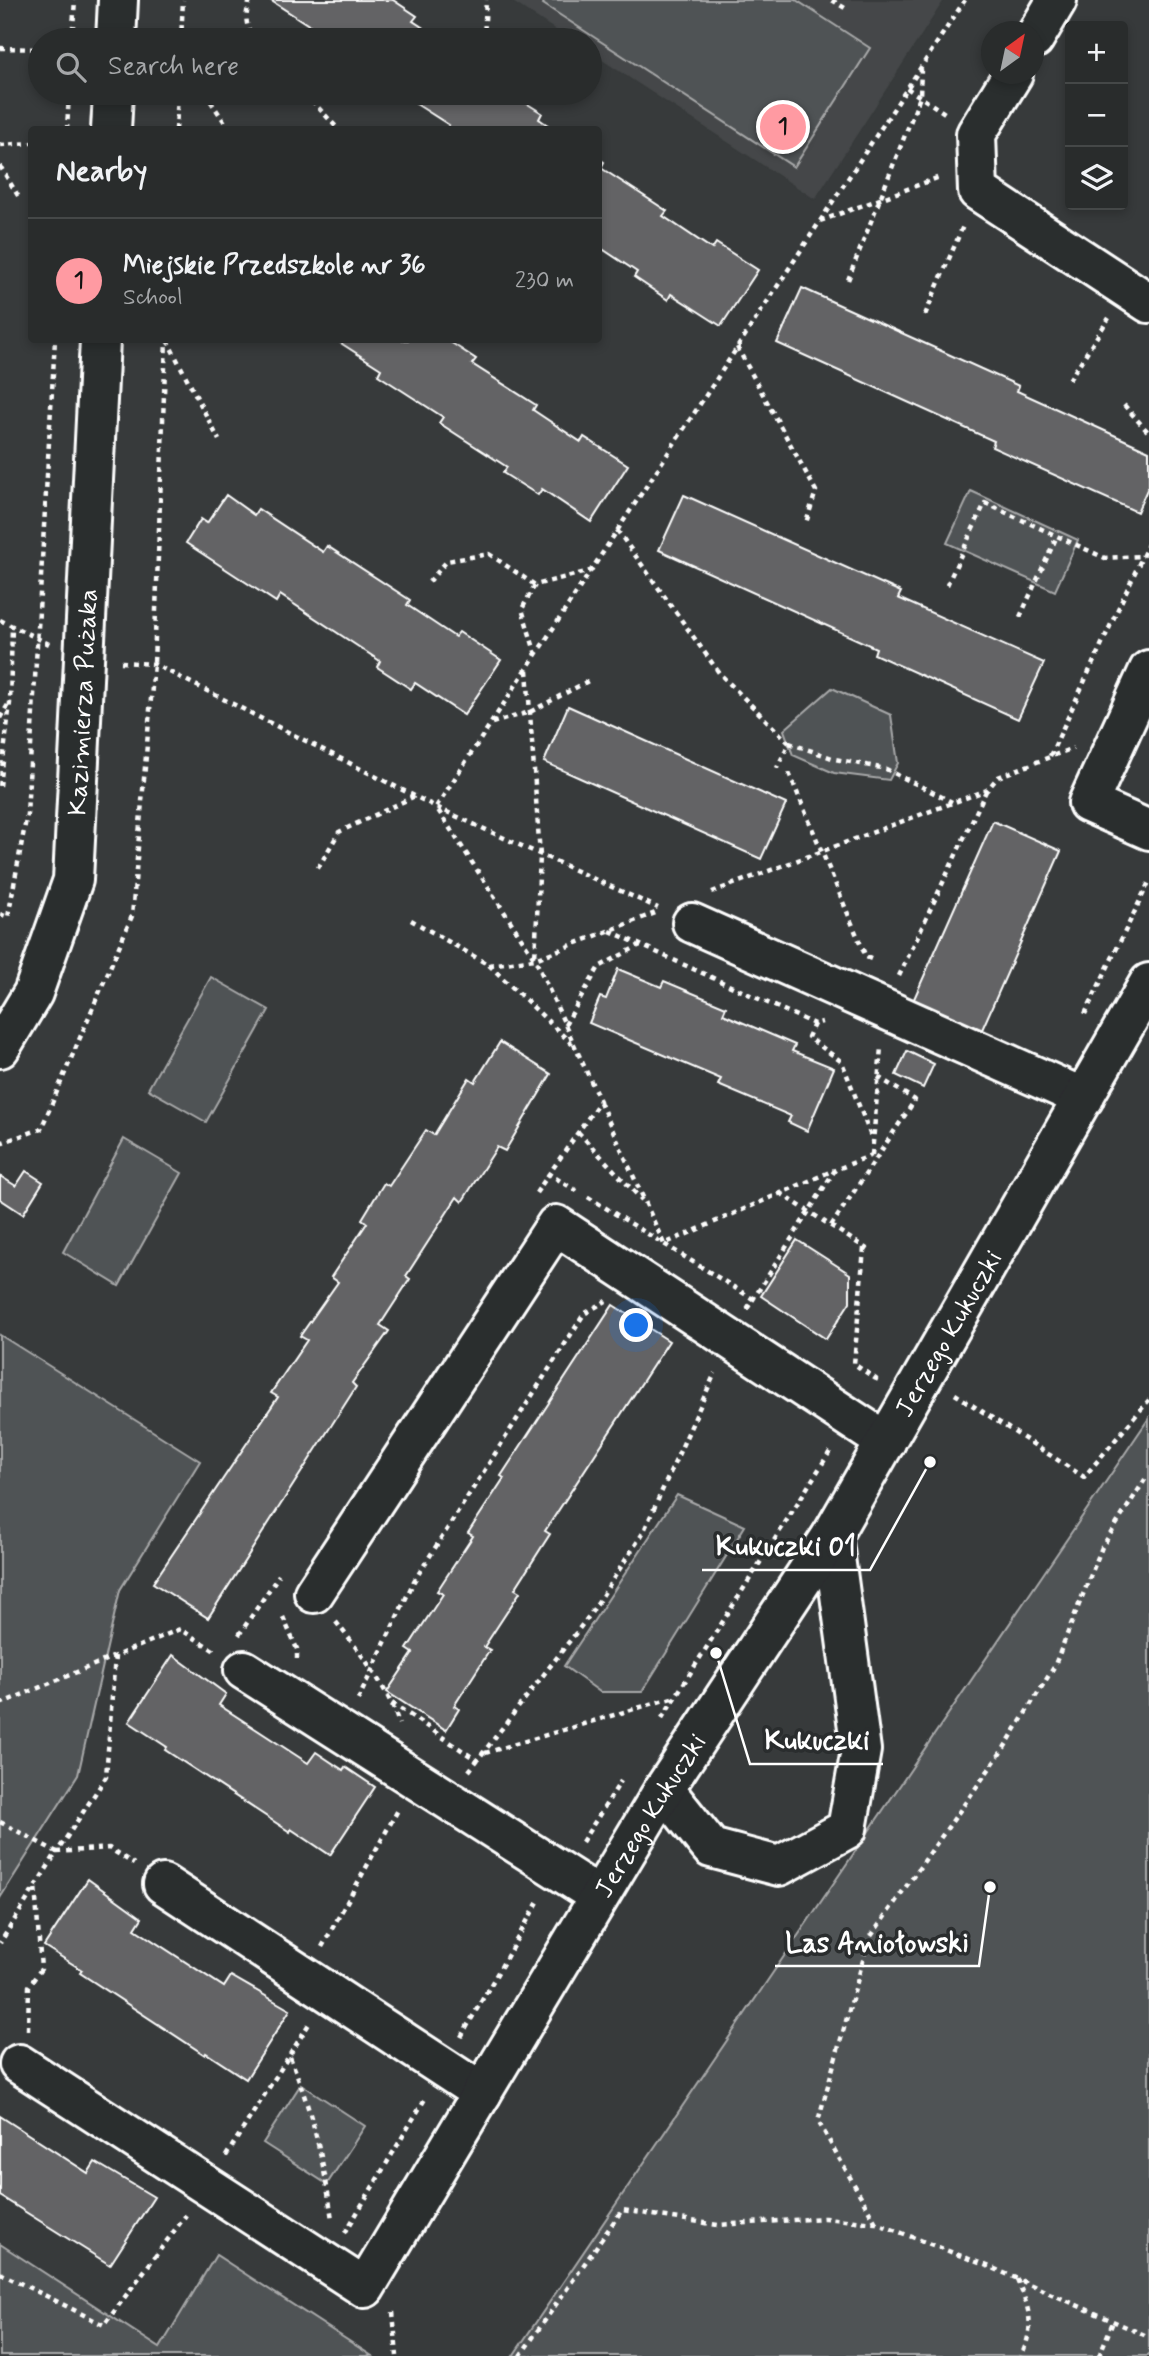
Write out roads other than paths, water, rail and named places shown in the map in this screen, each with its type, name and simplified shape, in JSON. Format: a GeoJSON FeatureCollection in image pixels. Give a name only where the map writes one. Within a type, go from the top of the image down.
{"type":"FeatureCollection","features":[{"type":"Feature","properties":{"kind":"street"},"geometry":{"type":"LineString","coordinates":[[117,28],[118,0]]}},
{"type":"Feature","properties":{"kind":"street"},"geometry":{"type":"LineString","coordinates":[[1044,23],[1058,0]]}},
{"type":"Feature","properties":{"kind":"street"},"geometry":{"type":"LineString","coordinates":[[1009,84],[977,162],[1149,303]]}},
{"type":"Feature","properties":{"kind":"street"},"geometry":{"type":"LineString","coordinates":[[111,126],[112,105]]}},
{"type":"Feature","properties":{"kind":"street","name":"Kazimierza Pużaka"},"geometry":{"type":"LineString","coordinates":[[0,1048],[33,993],[73,880],[100,343]]}},
{"type":"Feature","properties":{"kind":"street"},"geometry":{"type":"LineString","coordinates":[[1149,670],[1088,803],[1149,830]]}},
{"type":"Feature","properties":{"kind":"street"},"geometry":{"type":"LineString","coordinates":[[696,910],[884,1008],[1084,1098]]}},
{"type":"Feature","properties":{"kind":"street","name":"Jerzego Kukuczki"},"geometry":{"type":"LineString","coordinates":[[19,2064],[331,2256],[366,2288],[664,1789],[832,1535],[1149,983]]}},
{"type":"Feature","properties":{"kind":"street"},"geometry":{"type":"LineString","coordinates":[[314,1593],[556,1225],[886,1442]]}},
{"type":"Feature","properties":{"kind":"street"},"geometry":{"type":"LineString","coordinates":[[664,1789],[711,1848],[779,1866],[847,1829],[861,1750],[832,1535]]}},
{"type":"Feature","properties":{"kind":"street"},"geometry":{"type":"LineString","coordinates":[[244,1670],[599,1896]]}},
{"type":"Feature","properties":{"kind":"street"},"geometry":{"type":"LineString","coordinates":[[163,1884],[482,2093]]}},
{"type":"Feature","properties":{"kind":"place","name":"Miejskie Przedszkole nr 36"},"geometry":{"type":"Point","coordinates":[783,127]}},
{"type":"Feature","properties":{"kind":"place","name":"Kukuczki 01"},"geometry":{"type":"Point","coordinates":[930,1462]}},
{"type":"Feature","properties":{"kind":"place","name":"Kukuczki"},"geometry":{"type":"Point","coordinates":[716,1653]}},
{"type":"Feature","properties":{"kind":"place","name":"Las Aniołowski"},"geometry":{"type":"Point","coordinates":[990,1887]}}]}
